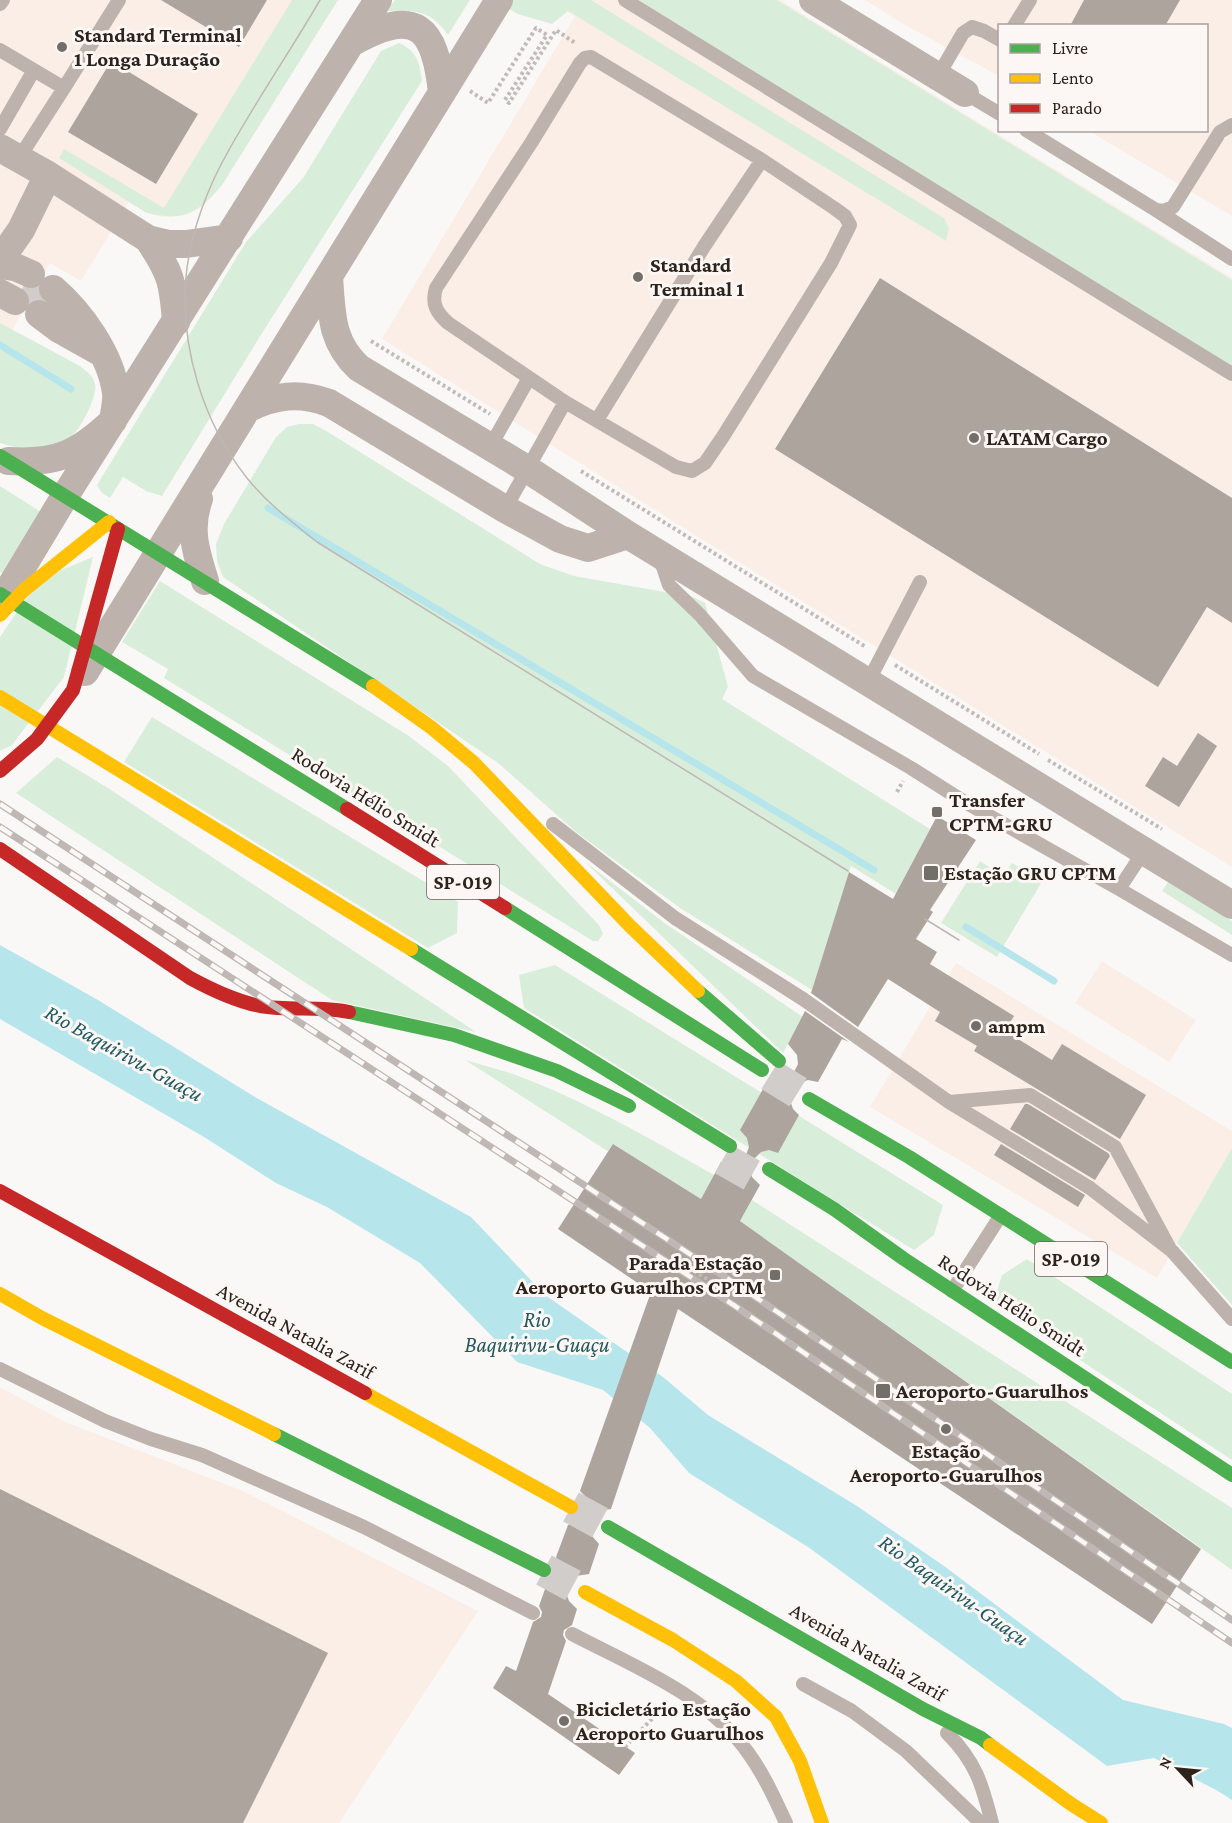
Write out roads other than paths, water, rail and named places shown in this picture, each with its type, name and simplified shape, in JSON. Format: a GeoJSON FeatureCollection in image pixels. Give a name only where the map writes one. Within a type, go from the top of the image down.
{"type":"FeatureCollection","features":[{"type":"Feature","properties":{"kind":"main road"},"geometry":{"type":"LineString","coordinates":[[4,459],[354,674],[405,708],[469,758],[515,803],[655,953],[737,1027],[778,1060]]}},
{"type":"Feature","properties":{"kind":"main road"},"geometry":{"type":"LineString","coordinates":[[0,615],[24,590],[113,525]]}},
{"type":"Feature","properties":{"kind":"main road"},"geometry":{"type":"LineString","coordinates":[[0,771],[37,740],[73,690],[113,525]]}},
{"type":"Feature","properties":{"kind":"main road","name":"Rodovia Hélio Smidt"},"geometry":{"type":"LineString","coordinates":[[0,594],[156,689],[770,1075]]}},
{"type":"Feature","properties":{"kind":"main road"},"geometry":{"type":"LineString","coordinates":[[0,697],[120,768],[730,1146]]}},
{"type":"Feature","properties":{"kind":"main road"},"geometry":{"type":"LineString","coordinates":[[0,849],[190,978],[237,1000],[262,1006],[331,1008],[454,1035],[557,1071],[643,1113]]}},
{"type":"Feature","properties":{"kind":"main road","name":"SP-019"},"geometry":{"type":"LineString","coordinates":[[809,1099],[909,1157],[1232,1362]]}},
{"type":"Feature","properties":{"kind":"main road"},"geometry":{"type":"LineString","coordinates":[[863,1114],[873,1120],[909,1157]]}},
{"type":"Feature","properties":{"kind":"main road","name":"Rodovia Hélio Smidt"},"geometry":{"type":"LineString","coordinates":[[766,1175],[834,1209],[904,1259],[1232,1475]]}},
{"type":"Feature","properties":{"kind":"main road","name":"Avenida Natalia Zarif"},"geometry":{"type":"LineString","coordinates":[[0,1191],[571,1507]]}},
{"type":"Feature","properties":{"kind":"main road"},"geometry":{"type":"LineString","coordinates":[[0,1294],[42,1318],[544,1570]]}},
{"type":"Feature","properties":{"kind":"main road","name":"Avenida Natalia Zarif"},"geometry":{"type":"LineString","coordinates":[[608,1527],[923,1709],[981,1738],[1071,1804],[1101,1823]]}},
{"type":"Feature","properties":{"kind":"main road"},"geometry":{"type":"LineString","coordinates":[[585,1592],[673,1641],[736,1681],[776,1717],[800,1761],[822,1823]]}},
{"type":"Feature","properties":{"kind":"street"},"geometry":{"type":"LineString","coordinates":[[0,604],[65,496],[378,0]]}},
{"type":"Feature","properties":{"kind":"street"},"geometry":{"type":"LineString","coordinates":[[813,0],[965,93]]}},
{"type":"Feature","properties":{"kind":"street"},"geometry":{"type":"LineString","coordinates":[[73,690],[498,1]]}},
{"type":"Feature","properties":{"kind":"street"},"geometry":{"type":"LineString","coordinates":[[353,42],[382,27],[399,23],[422,32],[430,41],[436,54],[442,93]]}},
{"type":"Feature","properties":{"kind":"street"},"geometry":{"type":"LineString","coordinates":[[9,153],[48,175],[148,239],[169,244],[186,244],[229,238]]}},
{"type":"Feature","properties":{"kind":"street"},"geometry":{"type":"LineString","coordinates":[[4,459],[35,463],[57,458],[90,443],[113,421],[116,394],[102,353],[82,318],[71,305],[26,292],[15,267],[0,263],[21,230],[48,175]]}},
{"type":"Feature","properties":{"kind":"street"},"geometry":{"type":"LineString","coordinates":[[148,239],[170,274],[174,291],[176,322]]}},
{"type":"Feature","properties":{"kind":"street"},"geometry":{"type":"LineString","coordinates":[[329,277],[334,330],[349,359],[377,380],[496,435],[527,469],[628,536],[1232,905]]}},
{"type":"Feature","properties":{"kind":"street"},"geometry":{"type":"LineString","coordinates":[[247,409],[260,402],[310,396],[329,403],[505,509],[560,539],[588,548],[628,536]]}},
{"type":"Feature","properties":{"kind":"street"},"geometry":{"type":"LineString","coordinates":[[205,582],[193,541],[195,510],[207,474]]}},
{"type":"Feature","properties":{"kind":"lane"},"geometry":{"type":"LineString","coordinates":[[0,4],[3,0]]}},
{"type":"Feature","properties":{"kind":"lane"},"geometry":{"type":"LineString","coordinates":[[9,153],[64,88],[119,0]]}},
{"type":"Feature","properties":{"kind":"lane"},"geometry":{"type":"LineString","coordinates":[[625,0],[1232,374]]}},
{"type":"Feature","properties":{"kind":"lane"},"geometry":{"type":"LineString","coordinates":[[1015,24],[1030,0]]}},
{"type":"Feature","properties":{"kind":"lane"},"geometry":{"type":"LineString","coordinates":[[938,76],[963,33],[972,27],[998,39]]}},
{"type":"Feature","properties":{"kind":"lane"},"geometry":{"type":"LineString","coordinates":[[0,50],[64,88]]}},
{"type":"Feature","properties":{"kind":"lane"},"geometry":{"type":"LineString","coordinates":[[591,57],[762,160],[834,208],[848,220],[849,230],[831,263],[724,435],[705,463],[692,471],[676,467],[565,402],[439,315],[434,304],[434,295],[440,281],[579,63],[585,58],[591,57]]}},
{"type":"Feature","properties":{"kind":"lane"},"geometry":{"type":"LineString","coordinates":[[0,129],[34,70]]}},
{"type":"Feature","properties":{"kind":"lane"},"geometry":{"type":"LineString","coordinates":[[965,93],[998,113]]}},
{"type":"Feature","properties":{"kind":"lane"},"geometry":{"type":"LineString","coordinates":[[1156,210],[1164,211],[1173,207],[1220,132],[1232,125]]}},
{"type":"Feature","properties":{"kind":"lane"},"geometry":{"type":"LineString","coordinates":[[1029,132],[1232,259]]}},
{"type":"Feature","properties":{"kind":"lane"},"geometry":{"type":"LineString","coordinates":[[597,420],[705,245],[762,160]]}},
{"type":"Feature","properties":{"kind":"lane"},"geometry":{"type":"LineString","coordinates":[[496,435],[530,378]]}},
{"type":"Feature","properties":{"kind":"lane"},"geometry":{"type":"LineString","coordinates":[[505,509],[565,402]]}},
{"type":"Feature","properties":{"kind":"lane"},"geometry":{"type":"LineString","coordinates":[[658,554],[669,585],[700,615],[753,676],[963,801],[1232,955]]}},
{"type":"Feature","properties":{"kind":"lane"},"geometry":{"type":"LineString","coordinates":[[868,682],[920,582]]}},
{"type":"Feature","properties":{"kind":"lane"},"geometry":{"type":"LineString","coordinates":[[469,758],[675,918],[803,999],[949,1102],[1090,1188],[1172,1251],[1232,1319]]}},
{"type":"Feature","properties":{"kind":"lane"},"geometry":{"type":"LineString","coordinates":[[1119,889],[1144,851]]}},
{"type":"Feature","properties":{"kind":"lane"},"geometry":{"type":"LineString","coordinates":[[949,1102],[1030,1095],[1115,1147],[1172,1251]]}},
{"type":"Feature","properties":{"kind":"lane"},"geometry":{"type":"LineString","coordinates":[[952,1291],[1001,1215]]}},
{"type":"Feature","properties":{"kind":"lane"},"geometry":{"type":"LineString","coordinates":[[0,1368],[105,1421],[202,1455],[364,1527],[533,1613]]}},
{"type":"Feature","properties":{"kind":"lane"},"geometry":{"type":"LineString","coordinates":[[572,1634],[678,1690],[719,1721],[748,1753],[773,1795],[786,1823]]}},
{"type":"Feature","properties":{"kind":"lane"},"geometry":{"type":"LineString","coordinates":[[802,1684],[852,1711],[906,1751],[981,1823]]}},
{"type":"Feature","properties":{"kind":"lane"},"geometry":{"type":"LineString","coordinates":[[923,1709],[963,1750],[974,1766],[992,1823]]}},
{"type":"Feature","properties":{"kind":"lane"},"geometry":{"type":"LineString","coordinates":[[1071,1804],[1076,1823]]}},
{"type":"Feature","properties":{"kind":"water","name":"Rio Baquirivu-Guaçu"},"geometry":{"type":"Polygon","coordinates":[[[0,945],[98,1000],[255,1097],[471,1217],[545,1295],[663,1377],[708,1415],[857,1506],[944,1566],[1123,1700],[1224,1724],[1232,1728],[1232,1800],[1154,1758],[1107,1766],[808,1547],[689,1473],[650,1428],[603,1390],[517,1362],[420,1263],[327,1207],[276,1183],[204,1137],[0,1019],[0,945]]]}},
{"type":"Feature","properties":{"kind":"waterway"},"geometry":{"type":"LineString","coordinates":[[0,345],[71,389]]}},
{"type":"Feature","properties":{"kind":"waterway"},"geometry":{"type":"LineString","coordinates":[[268,508],[874,870]]}},
{"type":"Feature","properties":{"kind":"waterway"},"geometry":{"type":"LineString","coordinates":[[966,927],[1054,981]]}},
{"type":"Feature","properties":{"kind":"tunnel"},"geometry":{"type":"LineString","coordinates":[[23,287],[46,301]]}},
{"type":"Feature","properties":{"kind":"tunnel"},"geometry":{"type":"LineString","coordinates":[[770,1075],[809,1099]]}},
{"type":"Feature","properties":{"kind":"tunnel"},"geometry":{"type":"LineString","coordinates":[[723,1159],[762,1181]]}},
{"type":"Feature","properties":{"kind":"tunnel"},"geometry":{"type":"LineString","coordinates":[[571,1507],[608,1527]]}},
{"type":"Feature","properties":{"kind":"tunnel"},"geometry":{"type":"LineString","coordinates":[[544,1570],[585,1592]]}},
{"type":"Feature","properties":{"kind":"tram line"},"geometry":{"type":"LineString","coordinates":[[320,0],[222,163],[207,194],[191,244],[185,303],[191,357],[207,409],[231,456],[263,496],[317,542],[848,871]]}},
{"type":"Feature","properties":{"kind":"tram line"},"geometry":{"type":"LineString","coordinates":[[925,919],[959,940]]}},
{"type":"Feature","properties":{"kind":"railway"},"geometry":{"type":"LineString","coordinates":[[0,804],[745,1290],[1232,1620]]}},
{"type":"Feature","properties":{"kind":"railway"},"geometry":{"type":"LineString","coordinates":[[0,827],[735,1306],[1232,1643]]}},
{"type":"Feature","properties":{"kind":"place","name":"Standard Terminal 1 Longa Duração"},"geometry":{"type":"Point","coordinates":[62,47]}},
{"type":"Feature","properties":{"kind":"place","name":"Standard Terminal 1"},"geometry":{"type":"Point","coordinates":[638,277]}},
{"type":"Feature","properties":{"kind":"place","name":"LATAM Cargo"},"geometry":{"type":"Point","coordinates":[974,438]}},
{"type":"Feature","properties":{"kind":"place","name":"Transfer CPTM-GRU"},"geometry":{"type":"Point","coordinates":[937,812]}},
{"type":"Feature","properties":{"kind":"place","name":"Estação GRU CPTM"},"geometry":{"type":"Point","coordinates":[931,873]}},
{"type":"Feature","properties":{"kind":"place","name":"ampm"},"geometry":{"type":"Point","coordinates":[976,1026]}},
{"type":"Feature","properties":{"kind":"place","name":"Parada Estação Aeroporto Guarulhos CPTM"},"geometry":{"type":"Point","coordinates":[775,1275]}},
{"type":"Feature","properties":{"kind":"place","name":"Aeroporto-Guarulhos"},"geometry":{"type":"Point","coordinates":[883,1391]}},
{"type":"Feature","properties":{"kind":"place","name":"Estação Aeroporto-Guarulhos"},"geometry":{"type":"Point","coordinates":[946,1429]}},
{"type":"Feature","properties":{"kind":"place","name":"Bicicletário Estação Aeroporto Guarulhos"},"geometry":{"type":"Point","coordinates":[564,1721]}}]}
